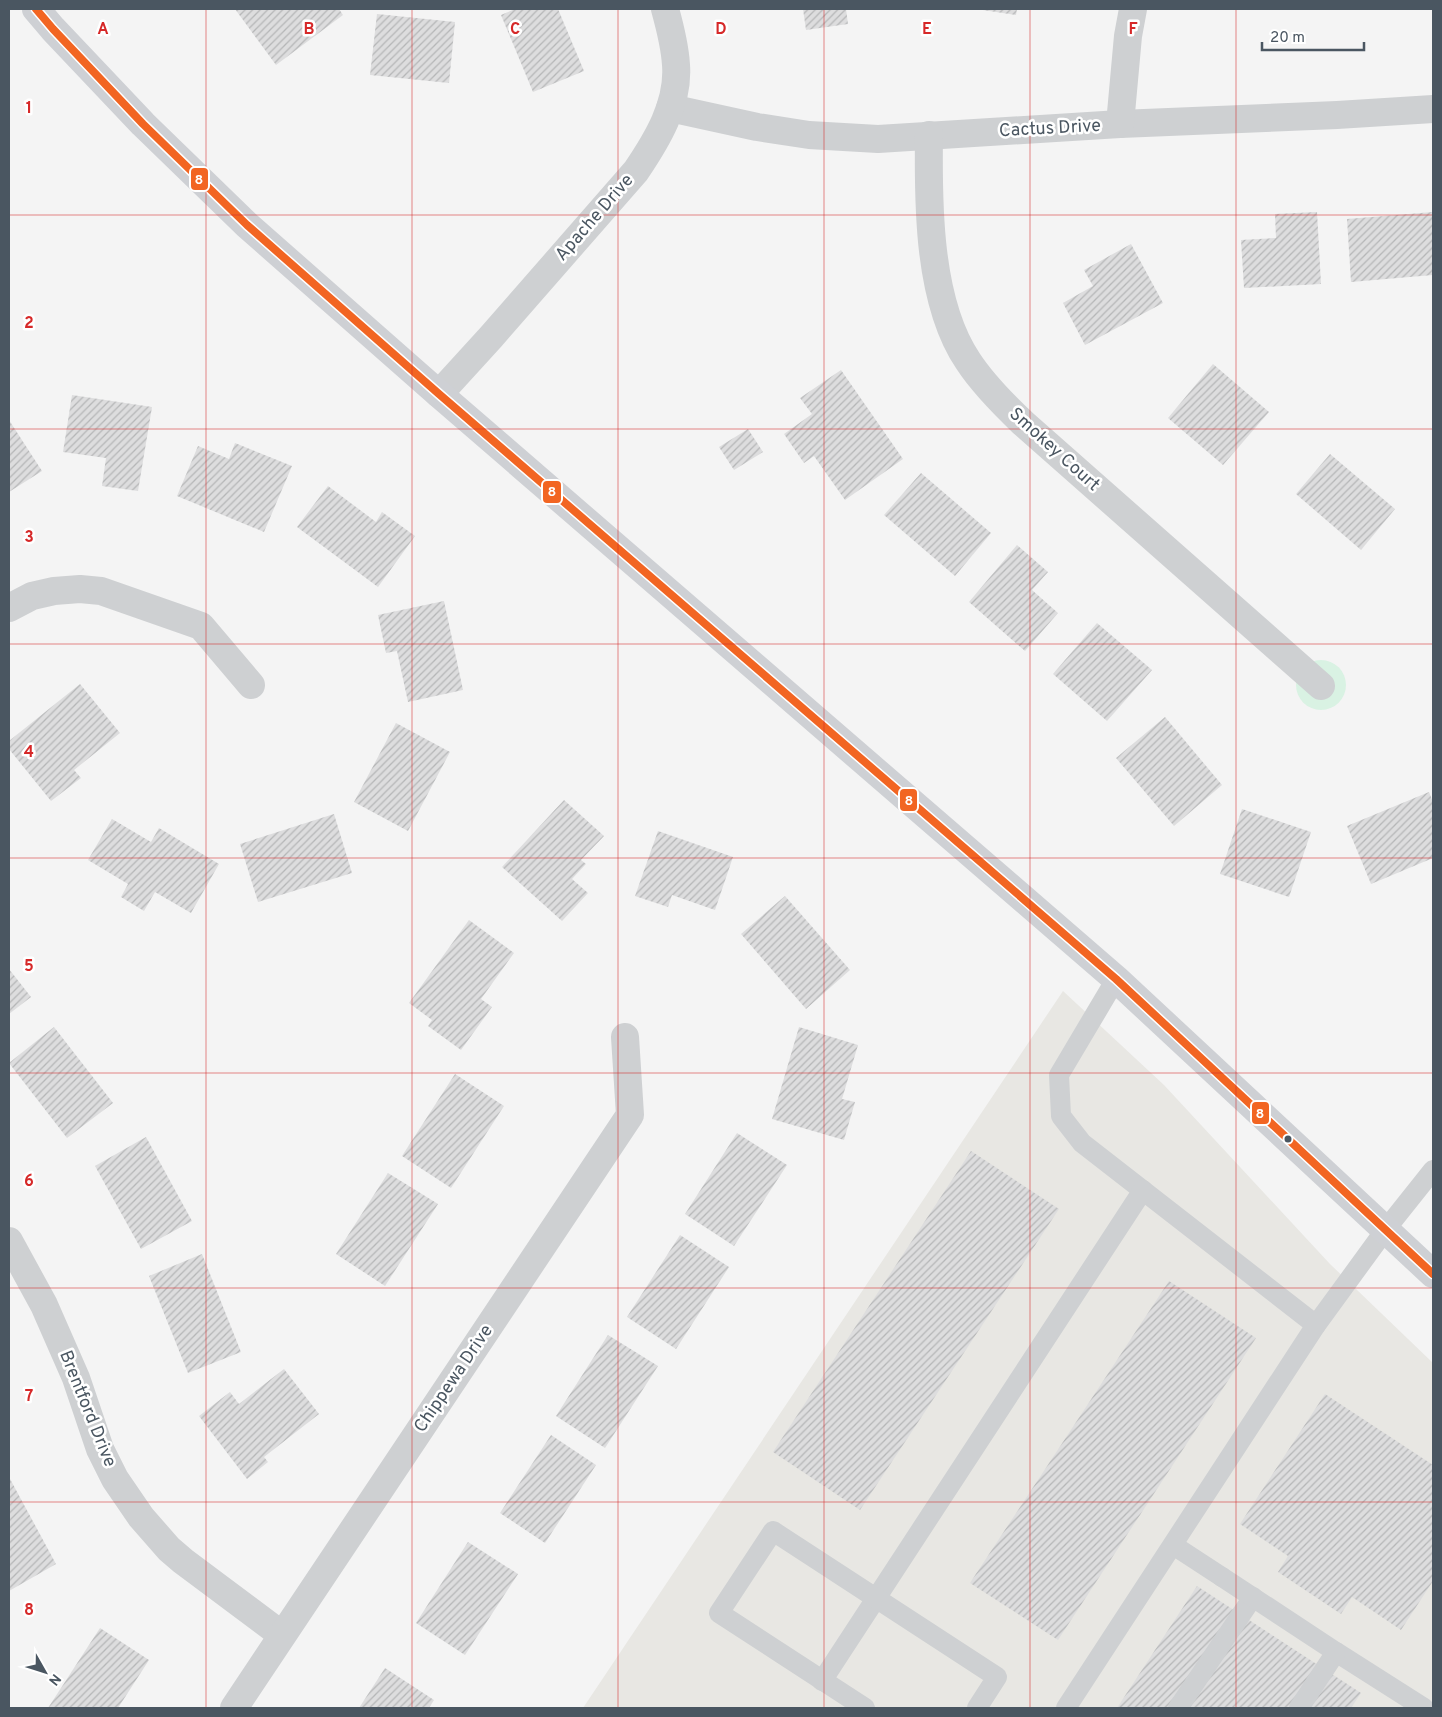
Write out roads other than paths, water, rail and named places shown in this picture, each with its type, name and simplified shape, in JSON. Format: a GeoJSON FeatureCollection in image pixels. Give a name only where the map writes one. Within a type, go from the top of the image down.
{"type":"FeatureCollection","features":[{"type":"Feature","properties":{"kind":"main road"},"geometry":{"type":"LineString","coordinates":[[36,9],[52,29],[143,124],[247,224],[439,394],[1116,979],[1433,1274]]}},
{"type":"Feature","properties":{"kind":"street","name":"Apache Drive"},"geometry":{"type":"LineString","coordinates":[[439,394],[636,171],[655,143],[670,108],[675,83],[676,66],[665,9]]}},
{"type":"Feature","properties":{"kind":"street"},"geometry":{"type":"LineString","coordinates":[[1120,124],[1128,36],[1133,9]]}},
{"type":"Feature","properties":{"kind":"street","name":"Cactus Drive"},"geometry":{"type":"LineString","coordinates":[[670,108],[757,127],[809,134],[878,139],[1120,124],[1433,109]]}},
{"type":"Feature","properties":{"kind":"street","name":"Smokey Court"},"geometry":{"type":"LineString","coordinates":[[929,135],[929,178],[935,264],[942,304],[966,360],[998,399],[1023,423],[1321,686]]}},
{"type":"Feature","properties":{"kind":"street"},"geometry":{"type":"LineString","coordinates":[[9,608],[32,596],[54,590],[80,589],[101,591],[201,626],[251,685]]}},
{"type":"Feature","properties":{"kind":"street","name":"Chippewa Drive"},"geometry":{"type":"LineString","coordinates":[[234,1708],[630,1115],[624,1037]]}},
{"type":"Feature","properties":{"kind":"street","name":"Brentford Drive"},"geometry":{"type":"LineString","coordinates":[[9,1241],[44,1305],[76,1378],[100,1449],[115,1479],[141,1517],[169,1549],[183,1561],[282,1635]]}},
{"type":"Feature","properties":{"kind":"lane"},"geometry":{"type":"LineString","coordinates":[[1116,979],[1059,1075],[1061,1116],[1082,1143],[1316,1325]]}},
{"type":"Feature","properties":{"kind":"lane"},"geometry":{"type":"LineString","coordinates":[[1066,1708],[1316,1325],[1386,1229],[1433,1170]]}},
{"type":"Feature","properties":{"kind":"lane"},"geometry":{"type":"LineString","coordinates":[[822,1681],[1143,1190]]}},
{"type":"Feature","properties":{"kind":"lane"},"geometry":{"type":"LineString","coordinates":[[864,1708],[719,1613],[773,1531],[997,1677],[976,1708]]}},
{"type":"Feature","properties":{"kind":"lane"},"geometry":{"type":"LineString","coordinates":[[1174,1545],[1424,1708]]}},
{"type":"Feature","properties":{"kind":"lane"},"geometry":{"type":"LineString","coordinates":[[1178,1708],[1252,1597]]}},
{"type":"Feature","properties":{"kind":"lane"},"geometry":{"type":"LineString","coordinates":[[1299,1708],[1336,1652]]}}]}
